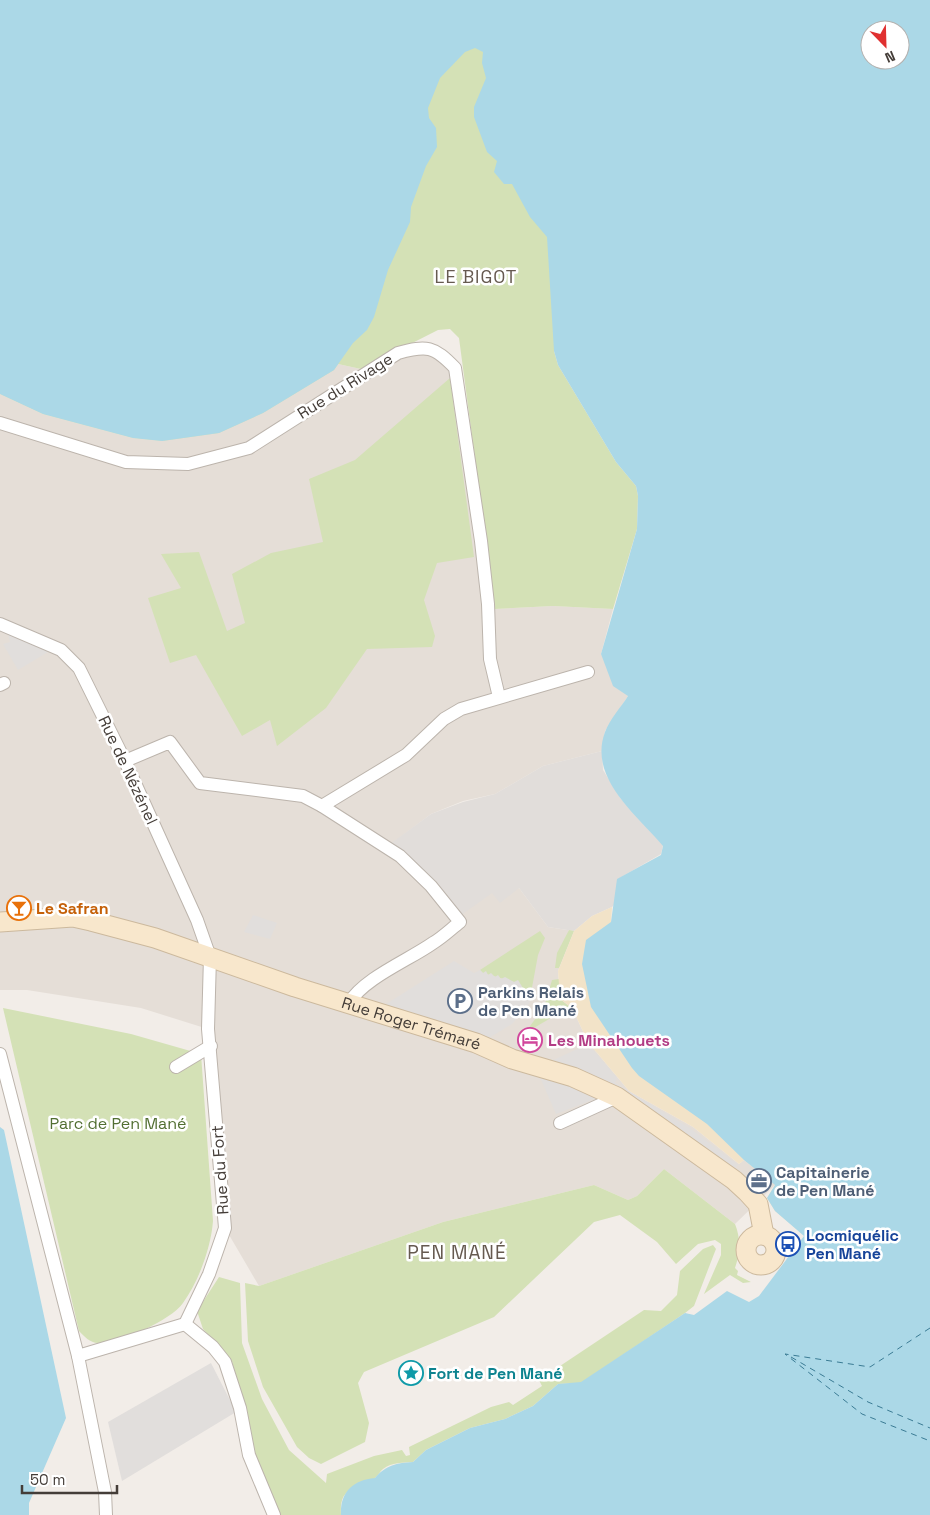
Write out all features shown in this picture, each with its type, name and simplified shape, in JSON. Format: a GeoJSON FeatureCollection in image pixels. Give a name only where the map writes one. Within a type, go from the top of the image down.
{"type":"FeatureCollection","features":[{"type":"Feature","properties":{"kind":"street","name":"Rue du Rivage"},"geometry":{"type":"LineString","coordinates":[[0,423],[126,462],[188,464],[248,448],[398,352],[421,346],[440,351],[455,368],[481,541],[488,604],[490,659],[499,697]]}},
{"type":"Feature","properties":{"kind":"street","name":"Rue de Nézénel"},"geometry":{"type":"LineString","coordinates":[[0,624],[61,650],[80,668],[125,761],[197,920],[210,957]]}},
{"type":"Feature","properties":{"kind":"street"},"geometry":{"type":"LineString","coordinates":[[322,806],[406,754],[444,719],[461,709],[588,672]]}},
{"type":"Feature","properties":{"kind":"street"},"geometry":{"type":"LineString","coordinates":[[125,761],[170,742],[200,783],[303,796],[400,856],[431,886],[460,922],[434,943],[371,982],[353,996],[348,1003]]}},
{"type":"Feature","properties":{"kind":"street","name":"Rue Roger Trémaré"},"geometry":{"type":"LineString","coordinates":[[0,922],[73,917],[155,938],[230,966],[476,1043],[512,1058],[573,1077],[617,1097],[734,1180],[758,1204],[764,1235]]}},
{"type":"Feature","properties":{"kind":"street","name":"Rue du Fort"},"geometry":{"type":"LineString","coordinates":[[185,1324],[209,1274],[225,1228],[211,1046],[208,1029],[210,957]]}},
{"type":"Feature","properties":{"kind":"street"},"geometry":{"type":"LineString","coordinates":[[176,1068],[211,1046]]}},
{"type":"Feature","properties":{"kind":"street"},"geometry":{"type":"LineString","coordinates":[[0,1054],[78,1356],[105,1492],[106,1515]]}},
{"type":"Feature","properties":{"kind":"street"},"geometry":{"type":"LineString","coordinates":[[560,1123],[617,1097]]}},
{"type":"Feature","properties":{"kind":"street"},"geometry":{"type":"LineString","coordinates":[[78,1356],[185,1324],[213,1347],[225,1362],[240,1408],[249,1455],[274,1515]]}},
{"type":"Feature","properties":{"kind":"shaded area"},"geometry":{"type":"Polygon","coordinates":[[[421,346],[455,368],[488,604],[495,609],[553,606],[613,609],[601,654],[628,696],[605,731],[602,751],[543,766],[495,794],[463,801],[431,814],[391,844],[492,893],[519,888],[548,927],[574,931],[558,971],[560,999],[572,1008],[588,1042],[629,1091],[693,1127],[739,1164],[744,1160],[775,1185],[735,1224],[664,1169],[637,1196],[628,1200],[594,1185],[443,1222],[259,1286],[225,1228],[208,1029],[141,1008],[27,990],[0,990],[0,394],[43,414],[133,438],[162,441],[338,364],[361,369],[398,353],[421,346]]]}},
{"type":"Feature","properties":{"kind":"shaded area"},"geometry":{"type":"Polygon","coordinates":[[[8,634],[33,640],[48,652],[18,670],[3,644],[10,642],[8,634]]]}},
{"type":"Feature","properties":{"kind":"shaded area"},"geometry":{"type":"Polygon","coordinates":[[[602,751],[603,770],[621,799],[663,845],[661,854],[618,879],[616,903],[612,907],[592,916],[574,931],[548,927],[519,888],[500,903],[492,893],[460,916],[390,844],[431,814],[463,802],[495,794],[543,766],[602,751]]]}},
{"type":"Feature","properties":{"kind":"shaded area"},"geometry":{"type":"Polygon","coordinates":[[[253,915],[277,923],[270,939],[244,932],[253,915]]]}},
{"type":"Feature","properties":{"kind":"shaded area","name":"Parkins Relais de Pen Mané"},"geometry":{"type":"Polygon","coordinates":[[[454,961],[474,973],[480,970],[483,973],[486,971],[488,975],[491,973],[495,977],[498,975],[501,979],[505,977],[514,982],[518,980],[526,993],[533,993],[529,1004],[512,1024],[487,1039],[380,1008],[454,961]]]}},
{"type":"Feature","properties":{"kind":"shaded area"},"geometry":{"type":"Polygon","coordinates":[[[588,1044],[617,1078],[615,1083],[690,1128],[738,1165],[730,1173],[600,1097],[556,1114],[536,1068],[588,1044]]]}},
{"type":"Feature","properties":{"kind":"shaded area"},"geometry":{"type":"Polygon","coordinates":[[[211,1363],[236,1412],[122,1481],[108,1422],[211,1363]]]}},
{"type":"Feature","properties":{"kind":"green space"},"geometry":{"type":"Polygon","coordinates":[[[0,0],[570,0],[554,351],[558,365],[616,462],[636,486],[638,496],[637,529],[613,609],[553,606],[495,609],[459,338],[450,329],[438,330],[361,369],[338,364],[334,370],[263,413],[219,433],[162,441],[133,438],[43,414],[0,394],[0,0]]]}},
{"type":"Feature","properties":{"kind":"green space"},"geometry":{"type":"Polygon","coordinates":[[[450,378],[474,557],[437,563],[424,600],[435,636],[432,647],[367,649],[326,708],[277,746],[270,720],[242,736],[196,655],[170,663],[148,598],[181,588],[161,554],[199,552],[227,631],[245,623],[232,574],[271,553],[323,542],[309,479],[355,460],[450,378]]]}},
{"type":"Feature","properties":{"kind":"green space"},"geometry":{"type":"Polygon","coordinates":[[[569,930],[574,931],[559,968],[555,968],[557,953],[569,930]]]}},
{"type":"Feature","properties":{"kind":"green space"},"geometry":{"type":"Polygon","coordinates":[[[540,931],[545,938],[538,955],[531,993],[526,993],[514,982],[483,973],[480,970],[540,931]]]}},
{"type":"Feature","properties":{"kind":"green space"},"geometry":{"type":"Polygon","coordinates":[[[559,979],[560,999],[570,1007],[525,1033],[544,1007],[552,980],[559,979]]]}},
{"type":"Feature","properties":{"kind":"green space","name":"Parc de Pen Mané"},"geometry":{"type":"Polygon","coordinates":[[[3,1008],[131,1034],[201,1054],[213,1221],[210,1242],[199,1274],[183,1303],[167,1317],[144,1330],[119,1339],[98,1343],[90,1341],[79,1331],[3,1008]]]}},
{"type":"Feature","properties":{"kind":"green space"},"geometry":{"type":"Polygon","coordinates":[[[664,1169],[735,1224],[739,1246],[735,1268],[738,1271],[737,1275],[751,1282],[743,1283],[730,1275],[704,1294],[721,1255],[721,1244],[715,1240],[698,1244],[676,1264],[657,1242],[620,1215],[594,1222],[494,1317],[364,1372],[358,1383],[369,1423],[365,1442],[321,1464],[309,1458],[297,1447],[263,1387],[248,1341],[245,1283],[259,1286],[443,1222],[594,1185],[628,1200],[637,1196],[664,1169]]]}},
{"type":"Feature","properties":{"kind":"green space"},"geometry":{"type":"Polygon","coordinates":[[[713,1245],[716,1249],[694,1306],[685,1313],[581,1383],[558,1384],[533,1406],[505,1419],[470,1428],[426,1450],[413,1462],[398,1463],[386,1467],[375,1478],[350,1490],[346,1494],[341,1505],[341,1515],[280,1515],[249,1447],[243,1408],[232,1361],[203,1329],[197,1311],[219,1277],[240,1283],[242,1343],[262,1399],[289,1450],[326,1483],[327,1474],[374,1456],[402,1450],[406,1456],[410,1455],[409,1447],[491,1407],[509,1402],[513,1405],[542,1386],[539,1380],[644,1310],[661,1311],[677,1295],[680,1271],[703,1249],[713,1245]]]}},
{"type":"Feature","properties":{"kind":"sand"},"geometry":{"type":"Polygon","coordinates":[[[612,907],[610,938],[736,1111],[805,1236],[775,1211],[767,1198],[775,1185],[744,1160],[739,1164],[693,1127],[629,1091],[588,1042],[572,1008],[560,999],[558,971],[574,931],[592,916],[612,907]]]}},
{"type":"Feature","properties":{"kind":"water"},"geometry":{"type":"Polygon","coordinates":[[[0,0],[930,0],[930,1515],[341,1515],[341,1507],[346,1494],[349,1489],[360,1481],[375,1478],[383,1470],[392,1466],[413,1462],[426,1450],[470,1428],[505,1419],[533,1406],[558,1384],[581,1382],[685,1313],[694,1315],[727,1291],[749,1302],[759,1296],[804,1236],[775,1211],[767,1198],[775,1185],[744,1160],[707,1124],[639,1076],[591,1007],[582,964],[586,940],[611,922],[617,879],[661,855],[663,846],[628,808],[609,780],[603,765],[602,749],[605,732],[628,696],[613,686],[601,654],[637,529],[638,496],[636,486],[616,462],[558,365],[554,351],[547,237],[530,217],[512,184],[504,184],[494,172],[497,161],[487,152],[474,117],[474,107],[486,78],[482,63],[483,52],[475,48],[465,52],[440,78],[428,108],[429,118],[436,128],[437,147],[426,166],[411,207],[410,222],[388,270],[374,317],[367,330],[353,343],[334,370],[263,413],[219,433],[162,441],[133,438],[43,414],[0,394],[0,0]]]}},
{"type":"Feature","properties":{"kind":"water"},"geometry":{"type":"Polygon","coordinates":[[[0,1127],[4,1130],[66,1418],[29,1503],[29,1515],[0,1515],[0,1127]]]}},
{"type":"Feature","properties":{"kind":"ferry route"},"geometry":{"type":"LineString","coordinates":[[930,1328],[870,1367],[785,1354],[862,1414],[930,1441]]}},
{"type":"Feature","properties":{"kind":"ferry route"},"geometry":{"type":"LineString","coordinates":[[791,1357],[868,1402],[930,1428]]}},
{"type":"Feature","properties":{"kind":"place","name":"Le Safran"},"geometry":{"type":"Point","coordinates":[19,908]}},
{"type":"Feature","properties":{"kind":"place","name":"Parkins Relais de Pen Mané"},"geometry":{"type":"Point","coordinates":[460,1001]}},
{"type":"Feature","properties":{"kind":"place","name":"Les Minahouets"},"geometry":{"type":"Point","coordinates":[530,1040]}},
{"type":"Feature","properties":{"kind":"place","name":"Capitainerie de Pen Mané"},"geometry":{"type":"Point","coordinates":[759,1181]}},
{"type":"Feature","properties":{"kind":"place","name":"Locmiquélic Pen Mané"},"geometry":{"type":"Point","coordinates":[788,1244]}},
{"type":"Feature","properties":{"kind":"place","name":"Fort de Pen Mané"},"geometry":{"type":"Point","coordinates":[411,1373]}},
{"type":"Feature","properties":{"kind":"district","name":"LE BIGOT"},"geometry":{"type":"Point","coordinates":[476,276]}},
{"type":"Feature","properties":{"kind":"district","name":"PEN MANÉ"},"geometry":{"type":"Point","coordinates":[457,1252]}}]}
